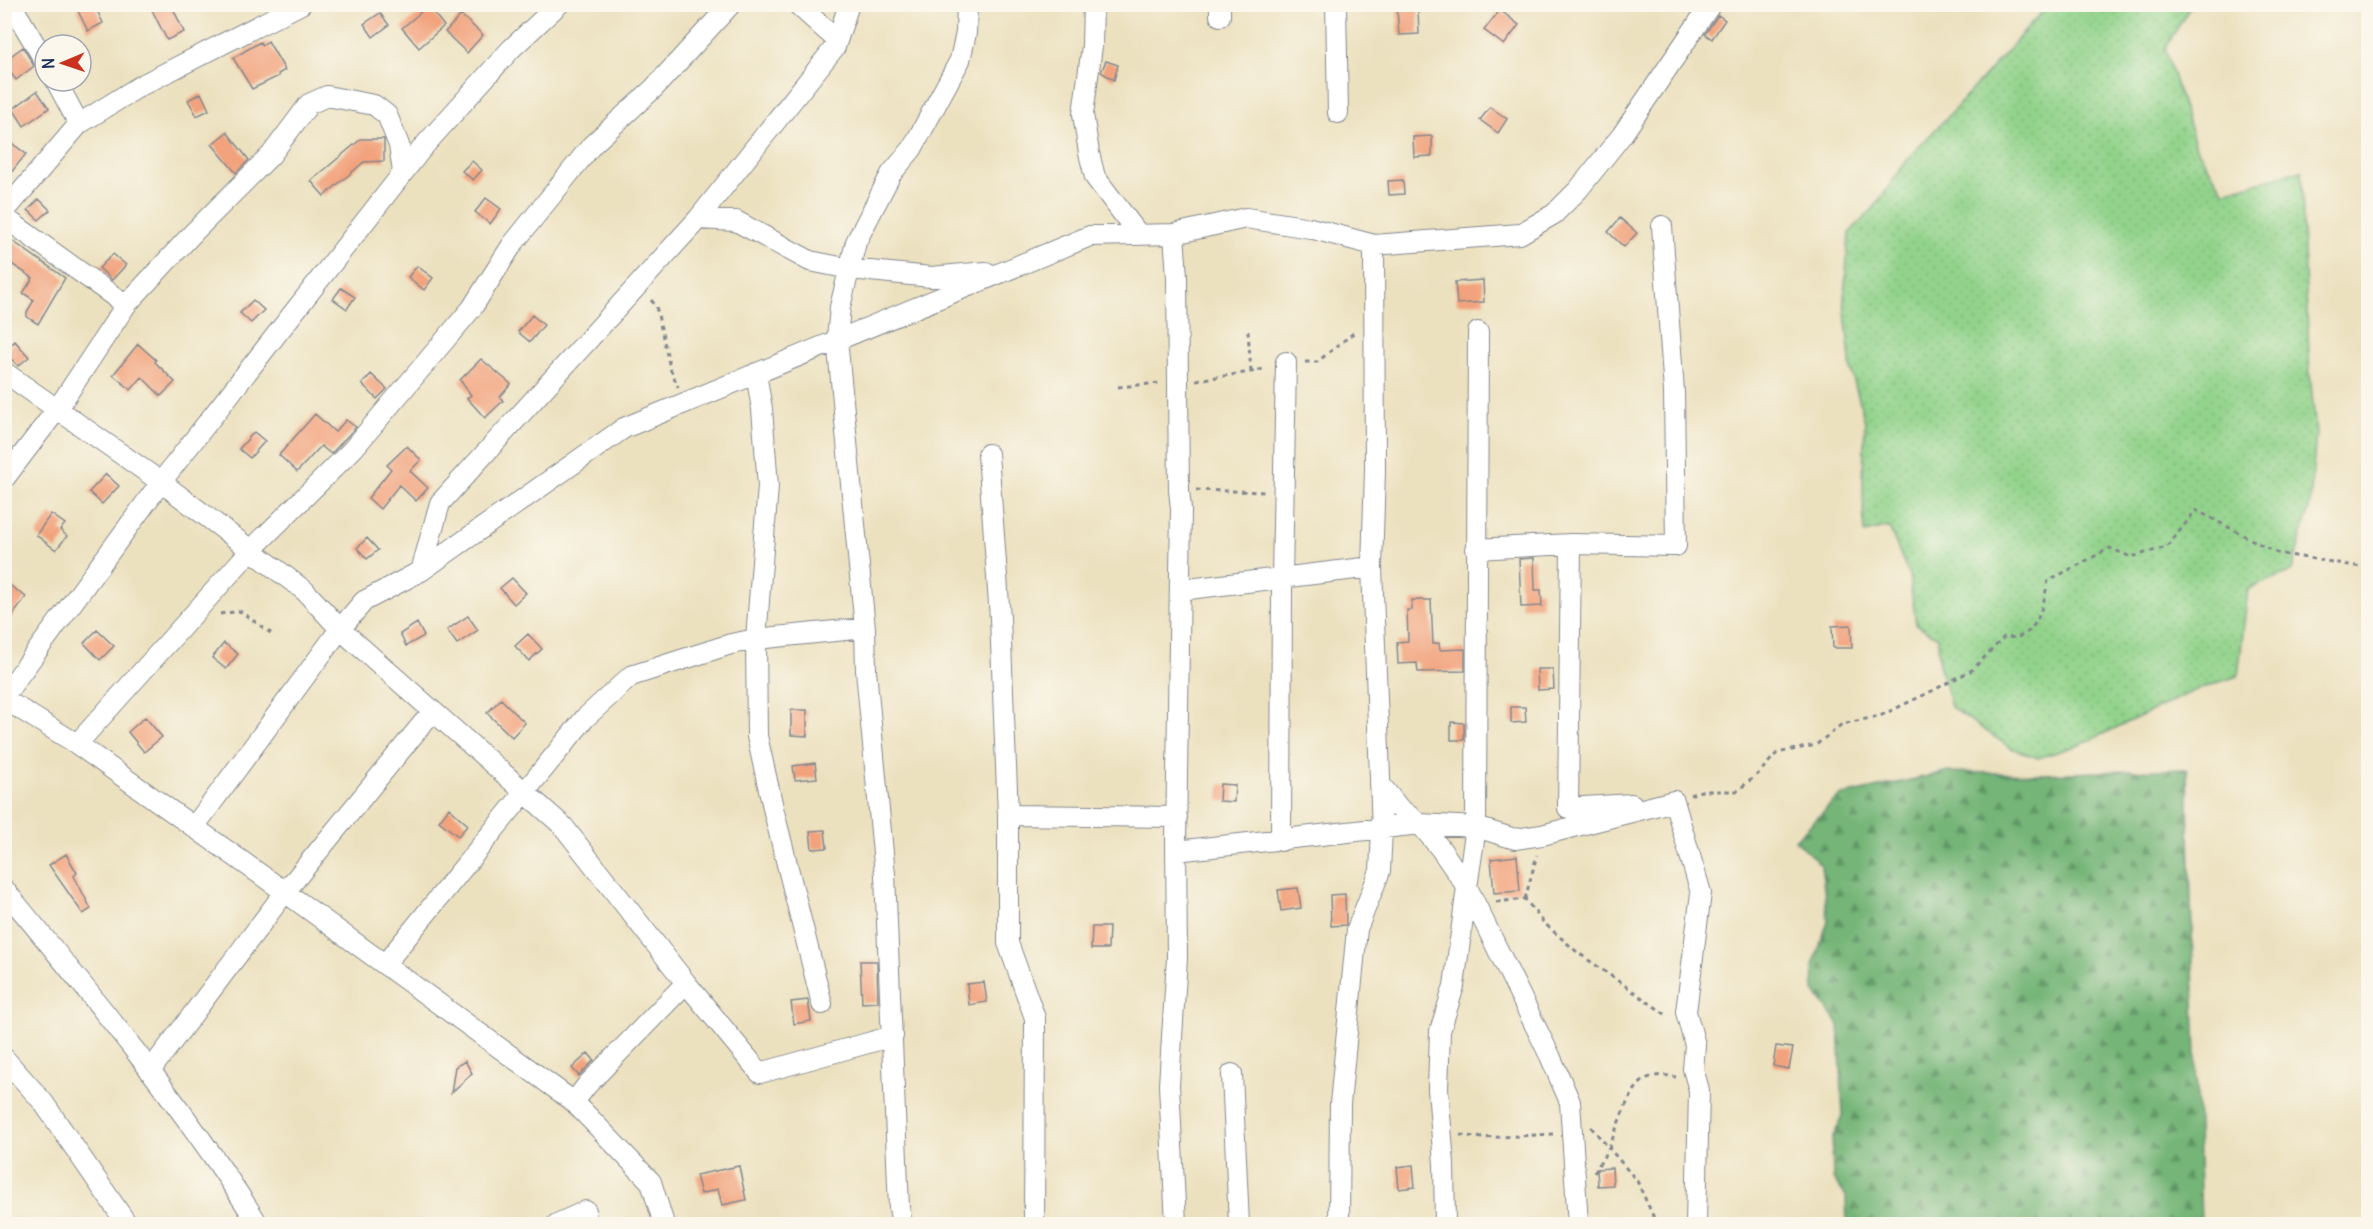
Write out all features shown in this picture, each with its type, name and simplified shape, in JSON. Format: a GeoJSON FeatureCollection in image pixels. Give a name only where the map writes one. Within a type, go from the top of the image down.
{"type":"FeatureCollection","features":[{"type":"Feature","properties":{"kind":"street"},"geometry":{"type":"LineString","coordinates":[[4,7],[10,4],[33,42]]}},
{"type":"Feature","properties":{"kind":"street"},"geometry":{"type":"LineString","coordinates":[[4,212],[79,124],[140,86],[301,4]]}},
{"type":"Feature","properties":{"kind":"street"},"geometry":{"type":"LineString","coordinates":[[559,4],[511,49],[403,172],[161,482],[4,697],[77,744],[194,827],[574,1102],[651,1182],[664,1224]]}},
{"type":"Feature","properties":{"kind":"street"},"geometry":{"type":"LineString","coordinates":[[77,744],[251,550],[353,449],[472,308],[512,245],[592,145],[654,88],[731,4]]}},
{"type":"Feature","properties":{"kind":"street"},"geometry":{"type":"LineString","coordinates":[[797,4],[837,40]]}},
{"type":"Feature","properties":{"kind":"street"},"geometry":{"type":"LineString","coordinates":[[420,571],[440,502],[698,219],[835,47],[849,4]]}},
{"type":"Feature","properties":{"kind":"street"},"geometry":{"type":"LineString","coordinates":[[902,1224],[899,1208],[885,875],[866,670],[865,628],[837,339],[840,307],[856,242],[891,174],[912,149],[960,60],[966,33],[967,4]]}},
{"type":"Feature","properties":{"kind":"street"},"geometry":{"type":"LineString","coordinates":[[1094,4],[1092,46],[1083,114],[1089,153],[1095,177],[1139,235]]}},
{"type":"Feature","properties":{"kind":"street"},"geometry":{"type":"LineString","coordinates":[[1336,4],[1338,113]]}},
{"type":"Feature","properties":{"kind":"street"},"geometry":{"type":"LineString","coordinates":[[194,827],[340,629],[364,601],[420,571],[624,428],[1090,236],[1174,234],[1246,218],[1310,228],[1374,245],[1520,234],[1554,214],[1578,190],[1622,135],[1711,4]]}},
{"type":"Feature","properties":{"kind":"street"},"geometry":{"type":"LineString","coordinates":[[62,93],[79,124]]}},
{"type":"Feature","properties":{"kind":"street"},"geometry":{"type":"LineString","coordinates":[[4,479],[58,408],[126,305],[270,155],[309,104],[327,96],[374,105],[387,115],[399,144],[403,172]]}},
{"type":"Feature","properties":{"kind":"street"},"geometry":{"type":"LineString","coordinates":[[4,217],[126,305]]}},
{"type":"Feature","properties":{"kind":"street"},"geometry":{"type":"LineString","coordinates":[[698,219],[736,220],[810,261],[850,269],[931,278],[1007,270]]}},
{"type":"Feature","properties":{"kind":"street"},"geometry":{"type":"LineString","coordinates":[[1476,549],[1571,544],[1676,546],[1674,392],[1662,226]]}},
{"type":"Feature","properties":{"kind":"street"},"geometry":{"type":"LineString","coordinates":[[1174,234],[1177,277],[1177,382],[1181,509],[1176,851],[1177,958],[1168,1085],[1176,1224]]}},
{"type":"Feature","properties":{"kind":"street"},"geometry":{"type":"LineString","coordinates":[[1339,1224],[1340,1104],[1357,929],[1380,871],[1382,830],[1372,567],[1375,470],[1374,245]]}},
{"type":"Feature","properties":{"kind":"street"},"geometry":{"type":"LineString","coordinates":[[1444,1224],[1444,1164],[1438,1089],[1440,1031],[1454,986],[1471,896],[1476,827],[1478,332]]}},
{"type":"Feature","properties":{"kind":"street"},"geometry":{"type":"LineString","coordinates":[[1281,841],[1286,362]]}},
{"type":"Feature","properties":{"kind":"street"},"geometry":{"type":"LineString","coordinates":[[4,372],[161,482],[305,591],[340,629],[563,826],[760,1073],[893,1036]]}},
{"type":"Feature","properties":{"kind":"street"},"geometry":{"type":"LineString","coordinates":[[756,373],[762,409],[768,486],[756,639],[758,736],[774,812],[822,1004]]}},
{"type":"Feature","properties":{"kind":"street"},"geometry":{"type":"LineString","coordinates":[[988,454],[1000,618],[1008,815],[1008,944],[1035,1018],[1034,1224]]}},
{"type":"Feature","properties":{"kind":"street"},"geometry":{"type":"LineString","coordinates":[[1571,544],[1568,808],[1674,801]]}},
{"type":"Feature","properties":{"kind":"street"},"geometry":{"type":"LineString","coordinates":[[1180,590],[1372,567]]}},
{"type":"Feature","properties":{"kind":"street"},"geometry":{"type":"LineString","coordinates":[[385,964],[585,718],[631,676],[731,644],[756,639],[865,628]]}},
{"type":"Feature","properties":{"kind":"street"},"geometry":{"type":"LineString","coordinates":[[150,1071],[285,892],[432,712]]}},
{"type":"Feature","properties":{"kind":"street"},"geometry":{"type":"LineString","coordinates":[[1380,784],[1399,808],[1420,825],[1440,848],[1471,896],[1550,1056],[1570,1102],[1578,1224]]}},
{"type":"Feature","properties":{"kind":"street"},"geometry":{"type":"LineString","coordinates":[[1176,851],[1420,825],[1476,827],[1515,839],[1542,836],[1674,801]]}},
{"type":"Feature","properties":{"kind":"street"},"geometry":{"type":"LineString","coordinates":[[1674,801],[1701,893],[1686,1012],[1695,1046],[1693,1069],[1699,1090],[1696,1224]]}},
{"type":"Feature","properties":{"kind":"street"},"geometry":{"type":"LineString","coordinates":[[1008,815],[1177,818]]}},
{"type":"Feature","properties":{"kind":"street"},"geometry":{"type":"LineString","coordinates":[[4,889],[198,1134],[258,1224]]}},
{"type":"Feature","properties":{"kind":"street"},"geometry":{"type":"LineString","coordinates":[[574,1102],[587,1085],[687,983]]}},
{"type":"Feature","properties":{"kind":"street"},"geometry":{"type":"LineString","coordinates":[[4,1058],[44,1102],[127,1224]]}},
{"type":"Feature","properties":{"kind":"street"},"geometry":{"type":"LineString","coordinates":[[1232,1074],[1239,1224]]}},
{"type":"Feature","properties":{"kind":"street"},"geometry":{"type":"LineString","coordinates":[[557,1224],[586,1211]]}},
{"type":"Feature","properties":{"kind":"path"},"geometry":{"type":"LineString","coordinates":[[639,285],[656,306],[670,368],[685,402]]}},
{"type":"Feature","properties":{"kind":"path"},"geometry":{"type":"LineString","coordinates":[[1118,387],[1251,372],[1286,362],[1317,362],[1350,338],[1375,312]]}},
{"type":"Feature","properties":{"kind":"path"},"geometry":{"type":"LineString","coordinates":[[1248,331],[1251,372]]}},
{"type":"Feature","properties":{"kind":"path"},"geometry":{"type":"LineString","coordinates":[[1179,490],[1284,493]]}},
{"type":"Feature","properties":{"kind":"path"},"geometry":{"type":"LineString","coordinates":[[1674,801],[1701,791],[1737,792],[1777,753],[1816,745],[1842,724],[1880,716],[1972,670],[2004,637],[2019,637],[2036,623],[2043,608],[2048,581],[2110,548],[2131,557],[2167,547],[2196,510],[2277,553],[2368,568]]}},
{"type":"Feature","properties":{"kind":"path"},"geometry":{"type":"LineString","coordinates":[[194,613],[223,614],[240,611],[272,634]]}},
{"type":"Feature","properties":{"kind":"path"},"geometry":{"type":"LineString","coordinates":[[1525,899],[1542,836]]}},
{"type":"Feature","properties":{"kind":"path"},"geometry":{"type":"LineString","coordinates":[[1471,896],[1525,899],[1544,923],[1577,952],[1614,976],[1646,1002],[1690,1029]]}},
{"type":"Feature","properties":{"kind":"path"},"geometry":{"type":"LineString","coordinates":[[1577,1203],[1609,1148],[1628,1102],[1644,1080],[1663,1074],[1695,1078]]}},
{"type":"Feature","properties":{"kind":"path"},"geometry":{"type":"LineString","coordinates":[[1442,1134],[1483,1138],[1572,1132]]}},
{"type":"Feature","properties":{"kind":"path"},"geometry":{"type":"LineString","coordinates":[[1609,1148],[1637,1181],[1654,1218]]}},
{"type":"Feature","properties":{"kind":"green space"},"geometry":{"type":"Polygon","coordinates":[[[2048,5],[2191,5],[2165,49],[2196,147],[2224,192],[2302,170],[2310,375],[2316,433],[2310,504],[2292,571],[2248,589],[2238,676],[2193,691],[2082,744],[2038,758],[2011,748],[1951,707],[1939,664],[1938,637],[1916,624],[1909,575],[1889,527],[1864,533],[1865,422],[1851,370],[1844,300],[1849,233],[1873,209],[1911,155],[2048,5]]]}},
{"type":"Feature","properties":{"kind":"green space"},"geometry":{"type":"Polygon","coordinates":[[[2187,769],[2201,1224],[1847,1224],[1846,1196],[1833,1179],[1832,1139],[1843,1116],[1839,1024],[1814,991],[1813,966],[1828,921],[1821,865],[1795,840],[1839,796],[1946,772],[2041,774],[2187,769]]]}},
{"type":"Feature","properties":{"kind":"building"},"geometry":{"type":"Polygon","coordinates":[[[86,4],[94,4],[103,23],[88,31],[77,9],[86,4]]]}},
{"type":"Feature","properties":{"kind":"building"},"geometry":{"type":"Polygon","coordinates":[[[149,4],[171,4],[184,32],[167,40],[149,4]]]}},
{"type":"Feature","properties":{"kind":"building"},"geometry":{"type":"Polygon","coordinates":[[[428,6],[444,26],[419,48],[402,28],[428,6]]]}},
{"type":"Feature","properties":{"kind":"building"},"geometry":{"type":"Polygon","coordinates":[[[1418,9],[1419,34],[1399,35],[1397,10],[1418,9]]]}},
{"type":"Feature","properties":{"kind":"building"},"geometry":{"type":"Polygon","coordinates":[[[1500,10],[1519,25],[1504,45],[1484,30],[1500,10]]]}},
{"type":"Feature","properties":{"kind":"building"},"geometry":{"type":"Polygon","coordinates":[[[380,13],[389,25],[373,37],[364,24],[380,13]]]}},
{"type":"Feature","properties":{"kind":"building"},"geometry":{"type":"Polygon","coordinates":[[[461,15],[483,35],[467,53],[445,32],[461,15]]]}},
{"type":"Feature","properties":{"kind":"building"},"geometry":{"type":"Polygon","coordinates":[[[1718,15],[1725,20],[1712,39],[1705,34],[1718,15]]]}},
{"type":"Feature","properties":{"kind":"building"},"geometry":{"type":"Polygon","coordinates":[[[268,41],[285,70],[278,74],[279,76],[252,89],[233,58],[260,42],[262,45],[268,41]]]}},
{"type":"Feature","properties":{"kind":"building"},"geometry":{"type":"Polygon","coordinates":[[[23,47],[33,67],[16,80],[9,71],[4,74],[4,61],[23,47]]]}},
{"type":"Feature","properties":{"kind":"building"},"geometry":{"type":"Polygon","coordinates":[[[1106,61],[1118,65],[1114,80],[1101,72],[1106,61]]]}},
{"type":"Feature","properties":{"kind":"building"},"geometry":{"type":"Polygon","coordinates":[[[34,93],[38,93],[49,108],[24,126],[13,109],[34,93]]]}},
{"type":"Feature","properties":{"kind":"building"},"geometry":{"type":"Polygon","coordinates":[[[201,93],[209,110],[197,116],[188,100],[201,93]]]}},
{"type":"Feature","properties":{"kind":"building"},"geometry":{"type":"Polygon","coordinates":[[[1490,107],[1507,119],[1498,133],[1480,120],[1490,107]]]}},
{"type":"Feature","properties":{"kind":"building"},"geometry":{"type":"Polygon","coordinates":[[[227,132],[249,160],[236,173],[212,144],[227,132]]]}},
{"type":"Feature","properties":{"kind":"building"},"geometry":{"type":"Polygon","coordinates":[[[1432,136],[1432,156],[1414,157],[1413,137],[1432,136]]]}},
{"type":"Feature","properties":{"kind":"building"},"geometry":{"type":"Polygon","coordinates":[[[361,139],[384,139],[384,161],[364,162],[324,196],[311,181],[361,139]]]}},
{"type":"Feature","properties":{"kind":"building"},"geometry":{"type":"Polygon","coordinates":[[[13,144],[26,154],[6,179],[5,153],[13,144]]]}},
{"type":"Feature","properties":{"kind":"building"},"geometry":{"type":"Polygon","coordinates":[[[472,161],[482,170],[473,180],[462,171],[472,161]]]}},
{"type":"Feature","properties":{"kind":"building"},"geometry":{"type":"Polygon","coordinates":[[[1403,180],[1404,194],[1389,195],[1388,181],[1403,180]]]}},
{"type":"Feature","properties":{"kind":"building"},"geometry":{"type":"Polygon","coordinates":[[[486,198],[501,209],[490,224],[475,212],[486,198]]]}},
{"type":"Feature","properties":{"kind":"building"},"geometry":{"type":"Polygon","coordinates":[[[39,199],[50,210],[39,220],[28,210],[39,199]]]}},
{"type":"Feature","properties":{"kind":"building"},"geometry":{"type":"Polygon","coordinates":[[[1620,218],[1637,233],[1624,247],[1608,232],[1620,218]]]}},
{"type":"Feature","properties":{"kind":"building"},"geometry":{"type":"Polygon","coordinates":[[[4,235],[65,278],[38,324],[27,317],[27,312],[34,300],[23,293],[33,278],[4,259],[4,235]]]}},
{"type":"Feature","properties":{"kind":"building"},"geometry":{"type":"Polygon","coordinates":[[[113,254],[126,265],[112,280],[99,268],[113,254]]]}},
{"type":"Feature","properties":{"kind":"building"},"geometry":{"type":"Polygon","coordinates":[[[417,266],[433,278],[424,290],[408,277],[417,266]]]}},
{"type":"Feature","properties":{"kind":"building"},"geometry":{"type":"Polygon","coordinates":[[[1483,280],[1484,302],[1457,304],[1455,282],[1483,280]]]}},
{"type":"Feature","properties":{"kind":"building"},"geometry":{"type":"Polygon","coordinates":[[[341,288],[355,297],[347,309],[333,299],[341,288]]]}},
{"type":"Feature","properties":{"kind":"building"},"geometry":{"type":"Polygon","coordinates":[[[253,300],[264,310],[251,323],[240,313],[253,300]]]}},
{"type":"Feature","properties":{"kind":"building"},"geometry":{"type":"Polygon","coordinates":[[[532,315],[544,325],[530,342],[518,332],[532,315]]]}},
{"type":"Feature","properties":{"kind":"building"},"geometry":{"type":"Polygon","coordinates":[[[15,341],[29,357],[18,366],[4,351],[15,341]]]}},
{"type":"Feature","properties":{"kind":"building"},"geometry":{"type":"Polygon","coordinates":[[[138,344],[175,382],[161,396],[142,377],[131,390],[113,375],[138,344]]]}},
{"type":"Feature","properties":{"kind":"building"},"geometry":{"type":"Polygon","coordinates":[[[481,359],[511,384],[500,397],[503,401],[485,418],[467,398],[471,395],[460,380],[481,359]]]}},
{"type":"Feature","properties":{"kind":"building"},"geometry":{"type":"Polygon","coordinates":[[[371,374],[387,389],[377,399],[362,384],[371,374]]]}},
{"type":"Feature","properties":{"kind":"building"},"geometry":{"type":"Polygon","coordinates":[[[315,414],[335,432],[346,420],[356,427],[331,454],[321,446],[297,472],[279,455],[315,414]]]}},
{"type":"Feature","properties":{"kind":"building"},"geometry":{"type":"Polygon","coordinates":[[[254,432],[265,441],[250,458],[239,449],[254,432]]]}},
{"type":"Feature","properties":{"kind":"building"},"geometry":{"type":"Polygon","coordinates":[[[407,446],[421,460],[410,471],[428,488],[416,501],[399,485],[380,509],[368,498],[391,469],[387,465],[407,446]]]}},
{"type":"Feature","properties":{"kind":"building"},"geometry":{"type":"Polygon","coordinates":[[[106,474],[119,486],[102,504],[89,492],[106,474]]]}},
{"type":"Feature","properties":{"kind":"building"},"geometry":{"type":"Polygon","coordinates":[[[51,514],[65,524],[60,530],[67,536],[56,550],[36,535],[51,514]]]}},
{"type":"Feature","properties":{"kind":"building"},"geometry":{"type":"Polygon","coordinates":[[[367,538],[378,550],[367,559],[357,548],[367,538]]]}},
{"type":"Feature","properties":{"kind":"building"},"geometry":{"type":"Polygon","coordinates":[[[1534,558],[1535,590],[1541,590],[1542,606],[1521,607],[1519,559],[1534,558]]]}},
{"type":"Feature","properties":{"kind":"building"},"geometry":{"type":"Polygon","coordinates":[[[512,578],[526,593],[514,604],[500,588],[512,578]]]}},
{"type":"Feature","properties":{"kind":"building"},"geometry":{"type":"Polygon","coordinates":[[[4,581],[26,597],[4,628],[4,581]]]}},
{"type":"Feature","properties":{"kind":"building"},"geometry":{"type":"Polygon","coordinates":[[[1412,600],[1431,600],[1433,644],[1439,643],[1440,650],[1465,649],[1465,671],[1418,672],[1417,663],[1398,664],[1397,642],[1408,641],[1407,610],[1412,610],[1412,600]]]}},
{"type":"Feature","properties":{"kind":"building"},"geometry":{"type":"Polygon","coordinates":[[[468,616],[478,630],[457,644],[447,630],[468,616]]]}},
{"type":"Feature","properties":{"kind":"building"},"geometry":{"type":"Polygon","coordinates":[[[417,623],[424,636],[406,646],[400,634],[417,623]]]}},
{"type":"Feature","properties":{"kind":"building"},"geometry":{"type":"Polygon","coordinates":[[[1851,625],[1852,648],[1833,648],[1832,626],[1851,625]]]}},
{"type":"Feature","properties":{"kind":"building"},"geometry":{"type":"Polygon","coordinates":[[[97,630],[114,646],[100,660],[84,643],[97,630]]]}},
{"type":"Feature","properties":{"kind":"building"},"geometry":{"type":"Polygon","coordinates":[[[528,634],[542,649],[529,661],[515,646],[528,634]]]}},
{"type":"Feature","properties":{"kind":"building"},"geometry":{"type":"Polygon","coordinates":[[[224,643],[238,654],[226,669],[212,658],[224,643]]]}},
{"type":"Feature","properties":{"kind":"building"},"geometry":{"type":"Polygon","coordinates":[[[1537,669],[1553,669],[1554,689],[1538,690],[1537,669]]]}},
{"type":"Feature","properties":{"kind":"building"},"geometry":{"type":"Polygon","coordinates":[[[501,699],[525,723],[512,737],[487,713],[501,699]]]}},
{"type":"Feature","properties":{"kind":"building"},"geometry":{"type":"Polygon","coordinates":[[[1511,707],[1525,707],[1526,722],[1511,723],[1511,707]]]}},
{"type":"Feature","properties":{"kind":"building"},"geometry":{"type":"Polygon","coordinates":[[[791,710],[807,710],[807,736],[791,735],[791,710]]]}},
{"type":"Feature","properties":{"kind":"building"},"geometry":{"type":"Polygon","coordinates":[[[145,717],[162,737],[144,752],[128,732],[145,717]]]}},
{"type":"Feature","properties":{"kind":"building"},"geometry":{"type":"Polygon","coordinates":[[[1451,722],[1464,723],[1464,740],[1451,740],[1451,722]]]}},
{"type":"Feature","properties":{"kind":"building"},"geometry":{"type":"Polygon","coordinates":[[[815,763],[817,778],[795,780],[793,766],[815,763]]]}},
{"type":"Feature","properties":{"kind":"building"},"geometry":{"type":"Polygon","coordinates":[[[1220,784],[1235,785],[1234,802],[1219,801],[1220,784]]]}},
{"type":"Feature","properties":{"kind":"building"},"geometry":{"type":"Polygon","coordinates":[[[449,808],[468,825],[458,836],[439,821],[449,808]]]}},
{"type":"Feature","properties":{"kind":"building"},"geometry":{"type":"Polygon","coordinates":[[[825,830],[827,848],[812,849],[810,831],[825,830]]]}},
{"type":"Feature","properties":{"kind":"building"},"geometry":{"type":"Polygon","coordinates":[[[66,854],[77,873],[74,876],[91,909],[83,914],[49,865],[66,854]]]}},
{"type":"Feature","properties":{"kind":"building"},"geometry":{"type":"Polygon","coordinates":[[[1517,856],[1520,891],[1494,893],[1491,859],[1517,856]]]}},
{"type":"Feature","properties":{"kind":"building"},"geometry":{"type":"Polygon","coordinates":[[[1298,888],[1301,908],[1281,911],[1278,890],[1298,888]]]}},
{"type":"Feature","properties":{"kind":"building"},"geometry":{"type":"Polygon","coordinates":[[[1345,894],[1346,925],[1331,926],[1330,895],[1345,894]]]}},
{"type":"Feature","properties":{"kind":"building"},"geometry":{"type":"Polygon","coordinates":[[[1092,927],[1109,927],[1108,949],[1091,949],[1092,927]]]}},
{"type":"Feature","properties":{"kind":"building"},"geometry":{"type":"Polygon","coordinates":[[[860,961],[877,961],[878,1002],[862,1003],[860,961]]]}},
{"type":"Feature","properties":{"kind":"building"},"geometry":{"type":"Polygon","coordinates":[[[984,982],[987,1002],[969,1005],[967,984],[984,982]]]}},
{"type":"Feature","properties":{"kind":"building"},"geometry":{"type":"Polygon","coordinates":[[[808,1000],[811,1021],[794,1024],[791,1002],[808,1000]]]}},
{"type":"Feature","properties":{"kind":"building"},"geometry":{"type":"Polygon","coordinates":[[[1776,1046],[1793,1048],[1789,1069],[1773,1066],[1776,1046]]]}},
{"type":"Feature","properties":{"kind":"building"},"geometry":{"type":"Polygon","coordinates":[[[588,1053],[594,1060],[579,1076],[572,1068],[588,1053]]]}},
{"type":"Feature","properties":{"kind":"building"},"geometry":{"type":"Polygon","coordinates":[[[465,1061],[472,1073],[451,1093],[455,1067],[465,1061]]]}},
{"type":"Feature","properties":{"kind":"building"},"geometry":{"type":"Polygon","coordinates":[[[1413,1165],[1415,1187],[1399,1189],[1397,1167],[1413,1165]]]}},
{"type":"Feature","properties":{"kind":"building"},"geometry":{"type":"Polygon","coordinates":[[[739,1166],[746,1200],[722,1205],[718,1189],[701,1194],[696,1175],[739,1166]]]}},
{"type":"Feature","properties":{"kind":"building"},"geometry":{"type":"Polygon","coordinates":[[[1612,1168],[1613,1185],[1598,1186],[1597,1169],[1612,1168]]]}}]}
